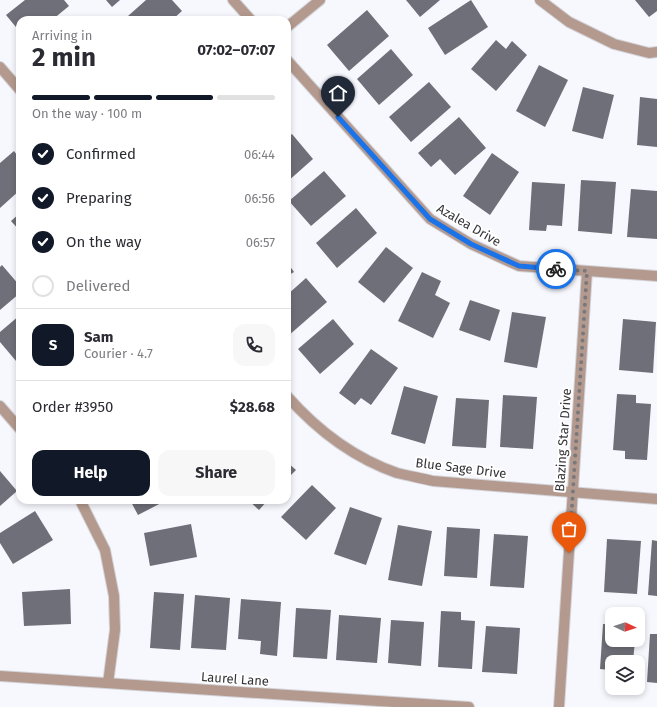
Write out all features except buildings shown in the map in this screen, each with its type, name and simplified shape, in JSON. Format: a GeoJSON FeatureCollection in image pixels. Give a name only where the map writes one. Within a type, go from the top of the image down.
{"type":"FeatureCollection","features":[{"type":"Feature","properties":{"kind":"street"},"geometry":{"type":"LineString","coordinates":[[234,0],[248,16]]}},
{"type":"Feature","properties":{"kind":"street"},"geometry":{"type":"LineString","coordinates":[[291,24],[320,0]]}},
{"type":"Feature","properties":{"kind":"street"},"geometry":{"type":"LineString","coordinates":[[540,0],[569,22],[614,44],[649,53],[657,52]]}},
{"type":"Feature","properties":{"kind":"street","name":"Azalea Drive"},"geometry":{"type":"LineString","coordinates":[[291,64],[430,219],[471,244],[519,266],[657,276]]}},
{"type":"Feature","properties":{"kind":"street"},"geometry":{"type":"LineString","coordinates":[[0,67],[16,85]]}},
{"type":"Feature","properties":{"kind":"street","name":"Blazing Star Drive"},"geometry":{"type":"LineString","coordinates":[[559,707],[587,271]]}},
{"type":"Feature","properties":{"kind":"street","name":"Blue Sage Drive"},"geometry":{"type":"LineString","coordinates":[[291,401],[307,419],[353,453],[397,473],[433,480],[657,499]]}},
{"type":"Feature","properties":{"kind":"street"},"geometry":{"type":"LineString","coordinates":[[0,406],[16,424]]}},
{"type":"Feature","properties":{"kind":"street"},"geometry":{"type":"LineString","coordinates":[[82,504],[105,550],[114,596],[114,630],[108,683]]}},
{"type":"Feature","properties":{"kind":"street","name":"Laurel Lane"},"geometry":{"type":"LineString","coordinates":[[0,676],[469,707]]}},
{"type":"Feature","properties":{"kind":"way so far"},"geometry":{"type":"LineString","coordinates":[[556,269],[587,271],[569,553]]}},
{"type":"Feature","properties":{"kind":"route"},"geometry":{"type":"LineString","coordinates":[[338,117],[430,219],[471,244],[519,266],[556,269]]}}]}
